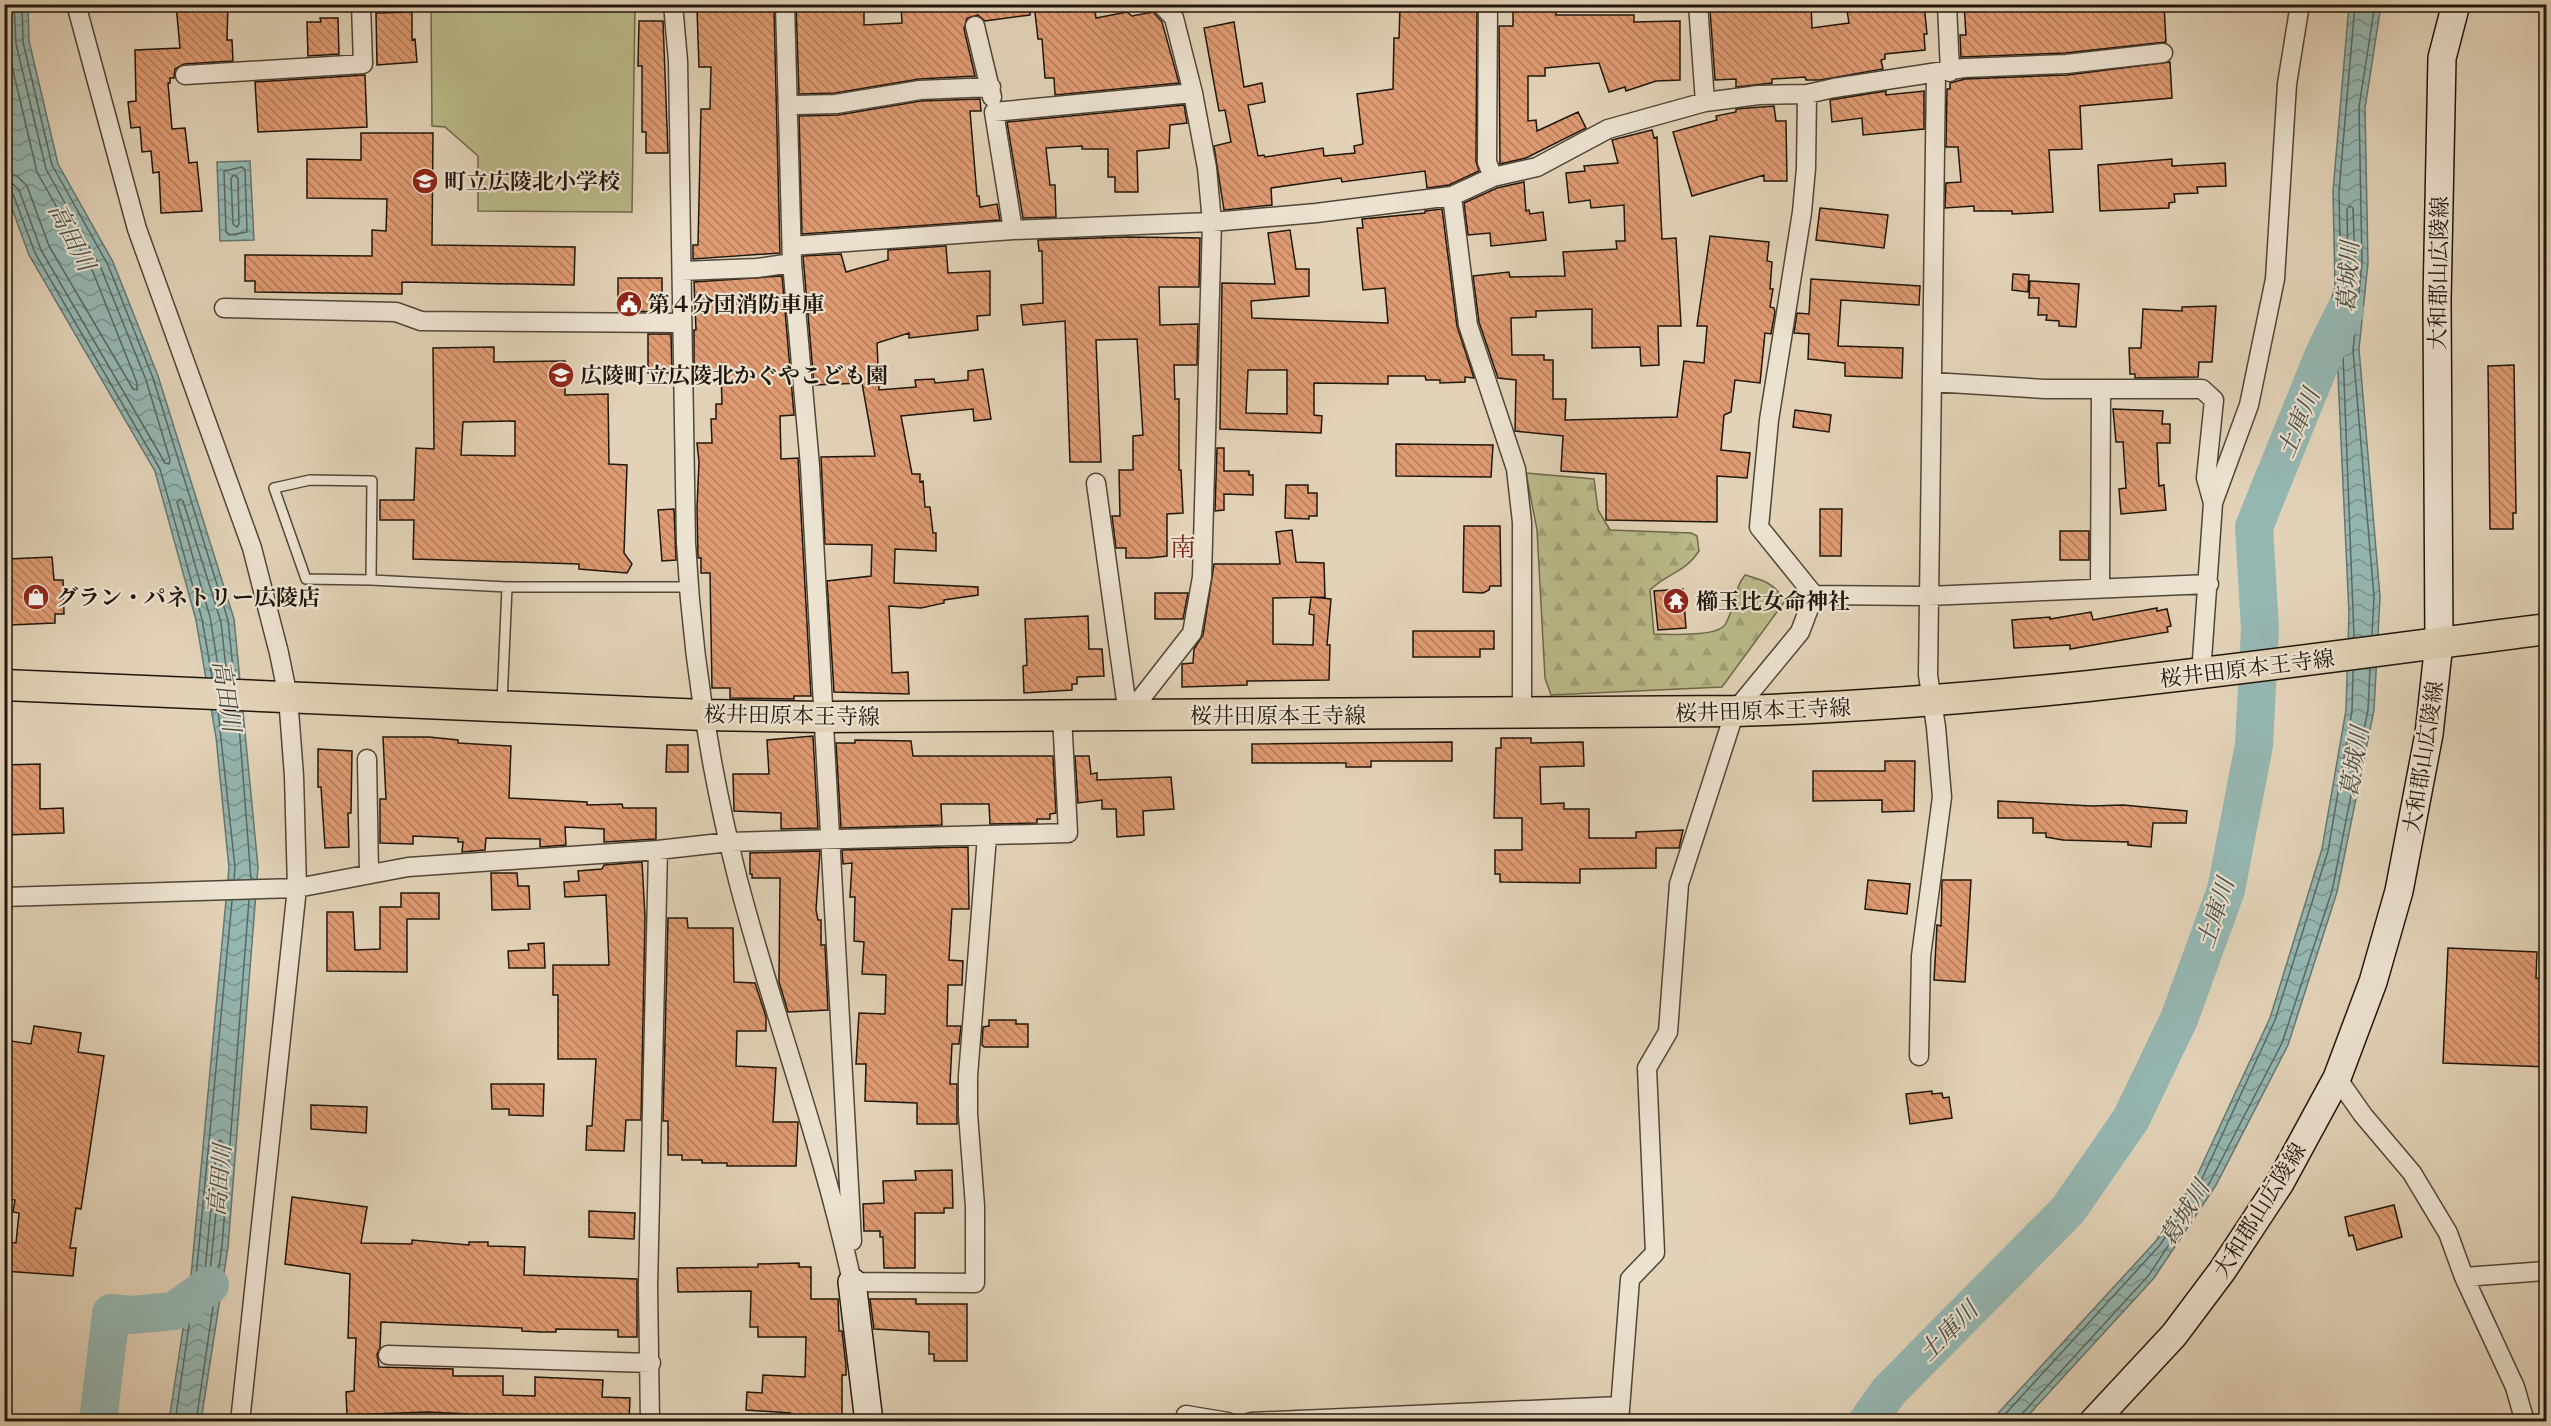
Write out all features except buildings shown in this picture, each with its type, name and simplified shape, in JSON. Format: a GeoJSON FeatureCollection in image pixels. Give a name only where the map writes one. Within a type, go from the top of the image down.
{"type":"FeatureCollection","features":[{"type":"Feature","properties":{"kind":"main road","name":"大和郡山広陵線"},"geometry":{"type":"LineString","coordinates":[[2093,1422],[2175,1335],[2280,1183],[2337,1078],[2373,981],[2399,891],[2429,734],[2426,645],[2442,58],[2456,4]]}},
{"type":"Feature","properties":{"kind":"main road","name":"桜井田原本王寺線"},"geometry":{"type":"LineString","coordinates":[[4,685],[704,715],[823,717],[1735,711],[1931,702],[2050,692],[2547,629]]}},
{"type":"Feature","properties":{"kind":"main road"},"geometry":{"type":"LineString","coordinates":[[852,1282],[869,1422]]}},
{"type":"Feature","properties":{"kind":"street"},"geometry":{"type":"LineString","coordinates":[[76,4],[143,249],[244,525],[279,653],[288,697],[294,776],[297,888],[240,1422]]}},
{"type":"Feature","properties":{"kind":"street"},"geometry":{"type":"LineString","coordinates":[[184,75],[363,64],[361,4]]}},
{"type":"Feature","properties":{"kind":"street"},"geometry":{"type":"LineString","coordinates":[[673,4],[678,61],[688,587],[704,715],[738,881],[824,1163],[852,1282]]}},
{"type":"Feature","properties":{"kind":"street"},"geometry":{"type":"LineString","coordinates":[[785,4],[792,254],[808,436],[829,841],[851,1189],[852,1282]]}},
{"type":"Feature","properties":{"kind":"street"},"geometry":{"type":"LineString","coordinates":[[1128,715],[1192,633],[1202,577],[1212,222],[1207,168],[1193,93],[1174,18],[1161,4]]}},
{"type":"Feature","properties":{"kind":"street"},"geometry":{"type":"LineString","coordinates":[[1488,4],[1487,162],[1494,177]]}},
{"type":"Feature","properties":{"kind":"street"},"geometry":{"type":"LineString","coordinates":[[1698,4],[1705,102]]}},
{"type":"Feature","properties":{"kind":"street"},"geometry":{"type":"LineString","coordinates":[[1919,1056],[1921,956],[1942,797],[1928,675],[1928,596],[1932,382],[1947,4]]}},
{"type":"Feature","properties":{"kind":"street"},"geometry":{"type":"LineString","coordinates":[[2209,673],[2209,584],[2213,503],[2249,405],[2276,279],[2287,84],[2300,4]]}},
{"type":"Feature","properties":{"kind":"street"},"geometry":{"type":"LineString","coordinates":[[975,26],[991,87],[1013,230]]}},
{"type":"Feature","properties":{"kind":"street"},"geometry":{"type":"LineString","coordinates":[[682,272],[757,268],[792,254],[1013,230],[1212,222],[1316,213],[1452,196],[1494,177],[1537,167],[1608,129],[1705,102],[1759,95],[1807,94],[1964,68],[2066,64],[2163,54]]}},
{"type":"Feature","properties":{"kind":"street"},"geometry":{"type":"LineString","coordinates":[[789,108],[796,105],[836,104],[920,90],[991,87]]}},
{"type":"Feature","properties":{"kind":"street"},"geometry":{"type":"LineString","coordinates":[[994,112],[1193,93]]}},
{"type":"Feature","properties":{"kind":"street"},"geometry":{"type":"LineString","coordinates":[[1807,94],[1806,168],[1802,212],[1769,420],[1759,527],[1814,595]]}},
{"type":"Feature","properties":{"kind":"street"},"geometry":{"type":"LineString","coordinates":[[1452,196],[1468,325],[1516,469],[1522,522],[1522,714]]}},
{"type":"Feature","properties":{"kind":"street"},"geometry":{"type":"LineString","coordinates":[[224,308],[396,312],[421,321],[682,323]]}},
{"type":"Feature","properties":{"kind":"street"},"geometry":{"type":"LineString","coordinates":[[1932,382],[2045,389],[2202,389],[2214,400],[2206,478],[2213,503]]}},
{"type":"Feature","properties":{"kind":"street"},"geometry":{"type":"LineString","coordinates":[[2100,588],[2102,389]]}},
{"type":"Feature","properties":{"kind":"street"},"geometry":{"type":"LineString","coordinates":[[1096,483],[1128,715]]}},
{"type":"Feature","properties":{"kind":"street"},"geometry":{"type":"LineString","coordinates":[[1814,595],[1928,596],[2209,584]]}},
{"type":"Feature","properties":{"kind":"street"},"geometry":{"type":"LineString","coordinates":[[1251,1422],[1619,1414],[1630,1279],[1655,1253],[1647,1068],[1668,1032],[1679,884],[1735,711],[1800,632],[1814,595]]}},
{"type":"Feature","properties":{"kind":"street"},"geometry":{"type":"LineString","coordinates":[[4,897],[139,891],[297,888],[408,867],[658,850],[729,842],[829,841],[1068,832],[1062,715]]}},
{"type":"Feature","properties":{"kind":"street"},"geometry":{"type":"LineString","coordinates":[[367,759],[369,874]]}},
{"type":"Feature","properties":{"kind":"street"},"geometry":{"type":"LineString","coordinates":[[852,1282],[975,1283],[975,1206],[968,1076],[987,836]]}},
{"type":"Feature","properties":{"kind":"street"},"geometry":{"type":"LineString","coordinates":[[650,1422],[651,1363],[648,1286],[658,850]]}},
{"type":"Feature","properties":{"kind":"street"},"geometry":{"type":"LineString","coordinates":[[2337,1078],[2363,1115],[2412,1173],[2448,1233],[2464,1277],[2515,1387],[2525,1422]]}},
{"type":"Feature","properties":{"kind":"street"},"geometry":{"type":"LineString","coordinates":[[2464,1277],[2547,1271]]}},
{"type":"Feature","properties":{"kind":"street"},"geometry":{"type":"LineString","coordinates":[[388,1355],[651,1363]]}},
{"type":"Feature","properties":{"kind":"street"},"geometry":{"type":"LineString","coordinates":[[1184,1422],[1186,1415],[1228,1422]]}},
{"type":"Feature","properties":{"kind":"lane"},"geometry":{"type":"LineString","coordinates":[[371,580],[372,482],[310,480],[274,488],[306,579],[507,587],[688,587]]}},
{"type":"Feature","properties":{"kind":"lane"},"geometry":{"type":"LineString","coordinates":[[502,705],[507,587]]}},
{"type":"Feature","properties":{"kind":"green space"},"geometry":{"type":"Polygon","coordinates":[[[431,5],[635,5],[632,212],[478,211],[478,156],[445,127],[432,126],[431,5]]]}},
{"type":"Feature","properties":{"kind":"green space"},"geometry":{"type":"Polygon","coordinates":[[[1526,473],[1594,479],[1598,510],[1610,530],[1691,533],[1697,536],[1699,551],[1694,558],[1650,590],[1654,634],[1693,634],[1722,628],[1729,617],[1738,587],[1745,575],[1763,581],[1777,590],[1785,601],[1722,687],[1551,695],[1545,678],[1537,530],[1526,473]]]}},
{"type":"Feature","properties":{"kind":"water","name":"高田川"},"geometry":{"type":"Polygon","coordinates":[[[5,5],[28,5],[29,41],[58,164],[113,262],[158,376],[234,619],[258,867],[228,1247],[201,1421],[169,1421],[191,1276],[229,868],[216,737],[196,620],[155,471],[29,255],[5,189],[5,5]]]}},
{"type":"Feature","properties":{"kind":"water","name":"葛城川"},"geometry":{"type":"Polygon","coordinates":[[[2349,5],[2381,5],[2365,108],[2368,263],[2359,349],[2380,597],[2374,710],[2337,892],[2288,1045],[2216,1185],[2154,1278],[2023,1421],[1990,1422],[2156,1241],[2195,1180],[2270,1018],[2322,849],[2346,710],[2349,614],[2337,353],[2315,345],[2335,288],[2333,191],[2349,5]]]}},
{"type":"Feature","properties":{"kind":"water"},"geometry":{"type":"Polygon","coordinates":[[[250,161],[254,240],[220,241],[217,162],[250,161]]]}},
{"type":"Feature","properties":{"kind":"waterway","name":"土庫川"},"geometry":{"type":"LineString","coordinates":[[1867,1422],[1889,1391],[2068,1210],[2131,1119],[2179,1019],[2226,890],[2254,745],[2260,629],[2254,527],[2324,354],[2345,311]]}},
{"type":"Feature","properties":{"kind":"waterway"},"geometry":{"type":"LineString","coordinates":[[98,1422],[111,1313],[132,1315],[174,1311],[210,1285]]}},
{"type":"Feature","properties":{"kind":"place","name":"町立広陵北小学校"},"geometry":{"type":"Point","coordinates":[425,181]}},
{"type":"Feature","properties":{"kind":"place","name":"第４分団消防車庫"},"geometry":{"type":"Point","coordinates":[629,304]}},
{"type":"Feature","properties":{"kind":"place","name":"広陵町立広陵北かぐやこども園"},"geometry":{"type":"Point","coordinates":[561,375]}},
{"type":"Feature","properties":{"kind":"place","name":"グラン・パネトリー広陵店"},"geometry":{"type":"Point","coordinates":[36,597]}},
{"type":"Feature","properties":{"kind":"place","name":"櫛玉比女命神社"},"geometry":{"type":"Point","coordinates":[1676,601]}},
{"type":"Feature","properties":{"kind":"district","name":"南"},"geometry":{"type":"Point","coordinates":[1183,546]}}]}
